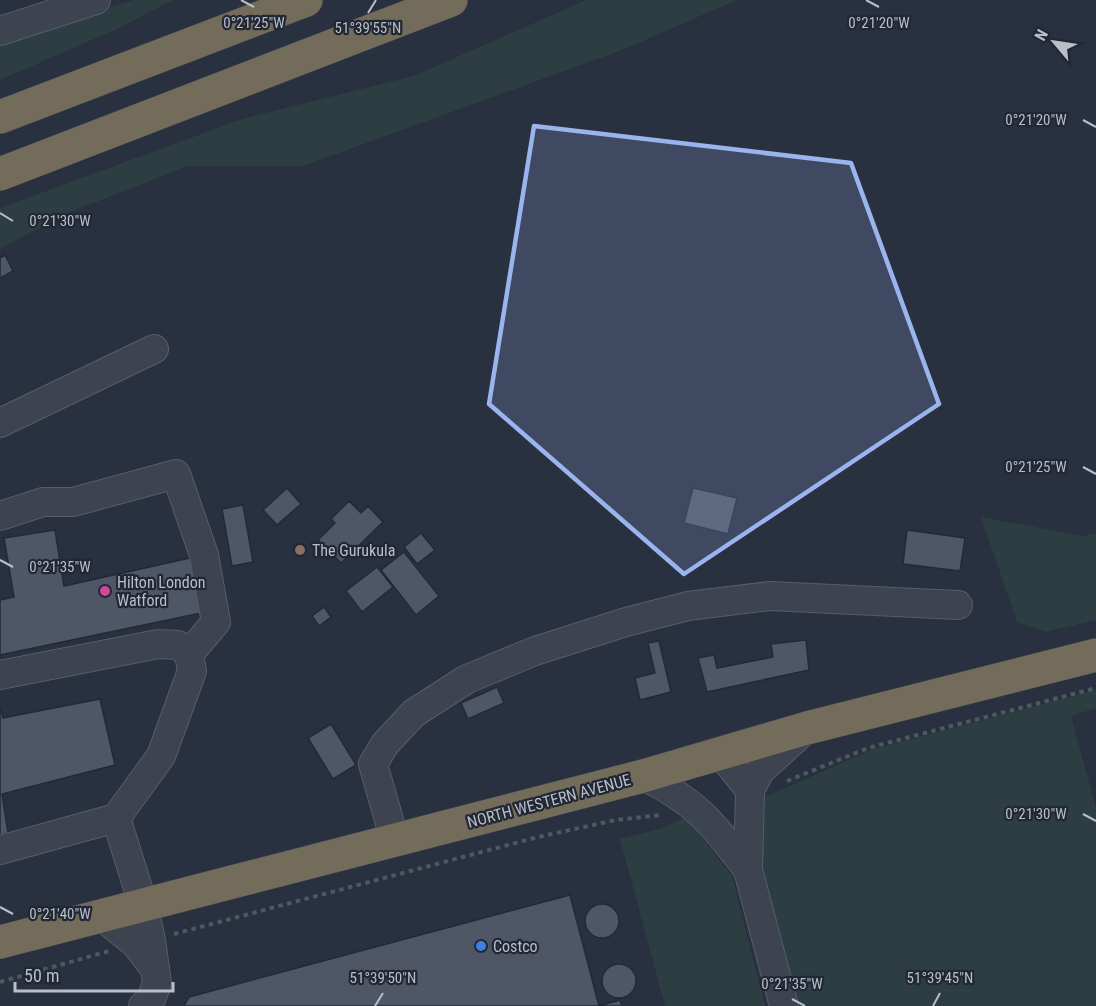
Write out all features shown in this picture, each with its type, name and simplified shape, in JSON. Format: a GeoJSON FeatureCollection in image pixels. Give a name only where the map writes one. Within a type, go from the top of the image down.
{"type":"FeatureCollection","features":[{"type":"Feature","properties":{"kind":"highway"},"geometry":{"type":"LineString","coordinates":[[0,117],[306,0]]}},
{"type":"Feature","properties":{"kind":"highway"},"geometry":{"type":"LineString","coordinates":[[0,174],[451,0]]}},
{"type":"Feature","properties":{"kind":"highway","name":"NORTH WESTERN AVENUE"},"geometry":{"type":"LineString","coordinates":[[0,942],[643,776],[807,728],[1096,655]]}},
{"type":"Feature","properties":{"kind":"street"},"geometry":{"type":"LineString","coordinates":[[0,31],[96,0]]}},
{"type":"Feature","properties":{"kind":"street"},"geometry":{"type":"LineString","coordinates":[[0,423],[154,349]]}},
{"type":"Feature","properties":{"kind":"street"},"geometry":{"type":"LineString","coordinates":[[0,516],[42,502],[73,502],[176,474],[204,555],[216,622],[189,654]]}},
{"type":"Feature","properties":{"kind":"street"},"geometry":{"type":"LineString","coordinates":[[395,841],[373,764],[385,744],[414,713],[467,679],[535,651],[626,622],[688,606],[770,596],[958,605]]}},
{"type":"Feature","properties":{"kind":"street"},"geometry":{"type":"LineString","coordinates":[[0,675],[158,644],[178,645],[189,654],[192,671],[161,756],[116,818],[0,850]]}},
{"type":"Feature","properties":{"kind":"street"},"geometry":{"type":"LineString","coordinates":[[784,1006],[747,870],[750,790],[760,771],[807,728]]}},
{"type":"Feature","properties":{"kind":"street"},"geometry":{"type":"LineString","coordinates":[[720,753],[750,790]]}},
{"type":"Feature","properties":{"kind":"street"},"geometry":{"type":"LineString","coordinates":[[643,776],[679,794],[700,810],[747,870]]}},
{"type":"Feature","properties":{"kind":"street"},"geometry":{"type":"LineString","coordinates":[[116,818],[143,904],[157,983],[152,997],[143,1006]]}},
{"type":"Feature","properties":{"kind":"street"},"geometry":{"type":"LineString","coordinates":[[100,915],[136,944],[154,968]]}},
{"type":"Feature","properties":{"kind":"path"},"geometry":{"type":"LineString","coordinates":[[779,785],[868,748],[1096,688]]}},
{"type":"Feature","properties":{"kind":"path"},"geometry":{"type":"LineString","coordinates":[[169,935],[538,837],[616,820],[670,814]]}},
{"type":"Feature","properties":{"kind":"path"},"geometry":{"type":"LineString","coordinates":[[0,982],[119,949]]}},
{"type":"Feature","properties":{"kind":"highlighted area"},"geometry":{"type":"Polygon","coordinates":[[[534,126],[851,163],[939,404],[684,574],[489,404],[534,126]]]}},
{"type":"Feature","properties":{"kind":"shaded area"},"geometry":{"type":"Polygon","coordinates":[[[133,0],[173,0],[117,29],[0,80],[0,41],[133,0]]]}},
{"type":"Feature","properties":{"kind":"shaded area"},"geometry":{"type":"Polygon","coordinates":[[[586,0],[737,0],[622,50],[303,166],[188,166],[65,214],[0,249],[0,208],[242,119],[414,76],[586,0]]]}},
{"type":"Feature","properties":{"kind":"shaded area"},"geometry":{"type":"Polygon","coordinates":[[[981,517],[1082,536],[1096,533],[1096,620],[1046,632],[1017,622],[981,517]]]}},
{"type":"Feature","properties":{"kind":"shaded area"},"geometry":{"type":"Polygon","coordinates":[[[1096,690],[1096,708],[1071,716],[1096,808],[1096,1006],[798,1006],[759,866],[758,800],[871,750],[1096,690]]]}},
{"type":"Feature","properties":{"kind":"shaded area"},"geometry":{"type":"Polygon","coordinates":[[[686,817],[732,876],[765,1006],[665,1006],[620,839],[662,828],[686,817]]]}},
{"type":"Feature","properties":{"kind":"building"},"geometry":{"type":"Polygon","coordinates":[[[5,255],[13,271],[0,278],[0,258],[5,255]]]}},
{"type":"Feature","properties":{"kind":"building"},"geometry":{"type":"Polygon","coordinates":[[[287,488],[301,504],[277,525],[263,510],[287,488]]]}},
{"type":"Feature","properties":{"kind":"building"},"geometry":{"type":"Polygon","coordinates":[[[693,488],[737,498],[728,534],[684,523],[693,488]]]}},
{"type":"Feature","properties":{"kind":"building"},"geometry":{"type":"Polygon","coordinates":[[[349,501],[361,513],[368,506],[383,522],[341,563],[318,540],[335,523],[331,519],[349,501]]]}},
{"type":"Feature","properties":{"kind":"building"},"geometry":{"type":"Polygon","coordinates":[[[243,505],[253,562],[232,566],[222,509],[243,505]]]}},
{"type":"Feature","properties":{"kind":"building","name":"Hilton London Watford"},"geometry":{"type":"Polygon","coordinates":[[[55,530],[64,586],[190,558],[201,613],[0,655],[0,600],[14,597],[4,538],[55,530]]]}},
{"type":"Feature","properties":{"kind":"building"},"geometry":{"type":"Polygon","coordinates":[[[907,530],[965,538],[960,571],[903,564],[907,530]]]}},
{"type":"Feature","properties":{"kind":"building"},"geometry":{"type":"Polygon","coordinates":[[[421,533],[435,550],[417,564],[404,547],[421,533]]]}},
{"type":"Feature","properties":{"kind":"building"},"geometry":{"type":"Polygon","coordinates":[[[404,552],[439,596],[416,615],[381,570],[404,552]]]}},
{"type":"Feature","properties":{"kind":"building"},"geometry":{"type":"Polygon","coordinates":[[[377,567],[393,587],[362,612],[346,591],[377,567]]]}},
{"type":"Feature","properties":{"kind":"building"},"geometry":{"type":"Polygon","coordinates":[[[324,607],[331,617],[319,626],[312,616],[324,607]]]}},
{"type":"Feature","properties":{"kind":"building"},"geometry":{"type":"Polygon","coordinates":[[[806,640],[809,670],[707,692],[698,658],[714,655],[717,668],[773,657],[771,644],[806,640]]]}},
{"type":"Feature","properties":{"kind":"building"},"geometry":{"type":"Polygon","coordinates":[[[659,641],[671,692],[640,700],[635,678],[655,673],[648,643],[659,641]]]}},
{"type":"Feature","properties":{"kind":"building"},"geometry":{"type":"Polygon","coordinates":[[[497,687],[504,703],[468,719],[461,703],[497,687]]]}},
{"type":"Feature","properties":{"kind":"building"},"geometry":{"type":"Polygon","coordinates":[[[100,699],[115,765],[2,794],[8,833],[0,835],[0,708],[3,718],[100,699]]]}},
{"type":"Feature","properties":{"kind":"building"},"geometry":{"type":"Polygon","coordinates":[[[331,724],[356,765],[333,779],[308,738],[331,724]]]}},
{"type":"Feature","properties":{"kind":"building","name":"Costco"},"geometry":{"type":"Polygon","coordinates":[[[570,895],[599,1006],[184,1006],[189,997],[570,895]]]}},
{"type":"Feature","properties":{"kind":"building"},"geometry":{"type":"Polygon","coordinates":[[[602,904],[614,909],[619,921],[614,933],[602,938],[590,933],[585,921],[590,909],[602,904]]]}},
{"type":"Feature","properties":{"kind":"building"},"geometry":{"type":"Polygon","coordinates":[[[619,964],[631,969],[636,981],[631,993],[619,998],[607,993],[602,981],[607,969],[619,964]]]}},
{"type":"Feature","properties":{"kind":"building"},"geometry":{"type":"Polygon","coordinates":[[[620,1000],[622,1006],[599,1006],[620,1000]]]}},
{"type":"Feature","properties":{"kind":"place","name":"The Gurukula"},"geometry":{"type":"Point","coordinates":[300,550]}},
{"type":"Feature","properties":{"kind":"place","name":"Hilton London Watford"},"geometry":{"type":"Point","coordinates":[105,591]}},
{"type":"Feature","properties":{"kind":"place","name":"Costco"},"geometry":{"type":"Point","coordinates":[481,946]}}]}
